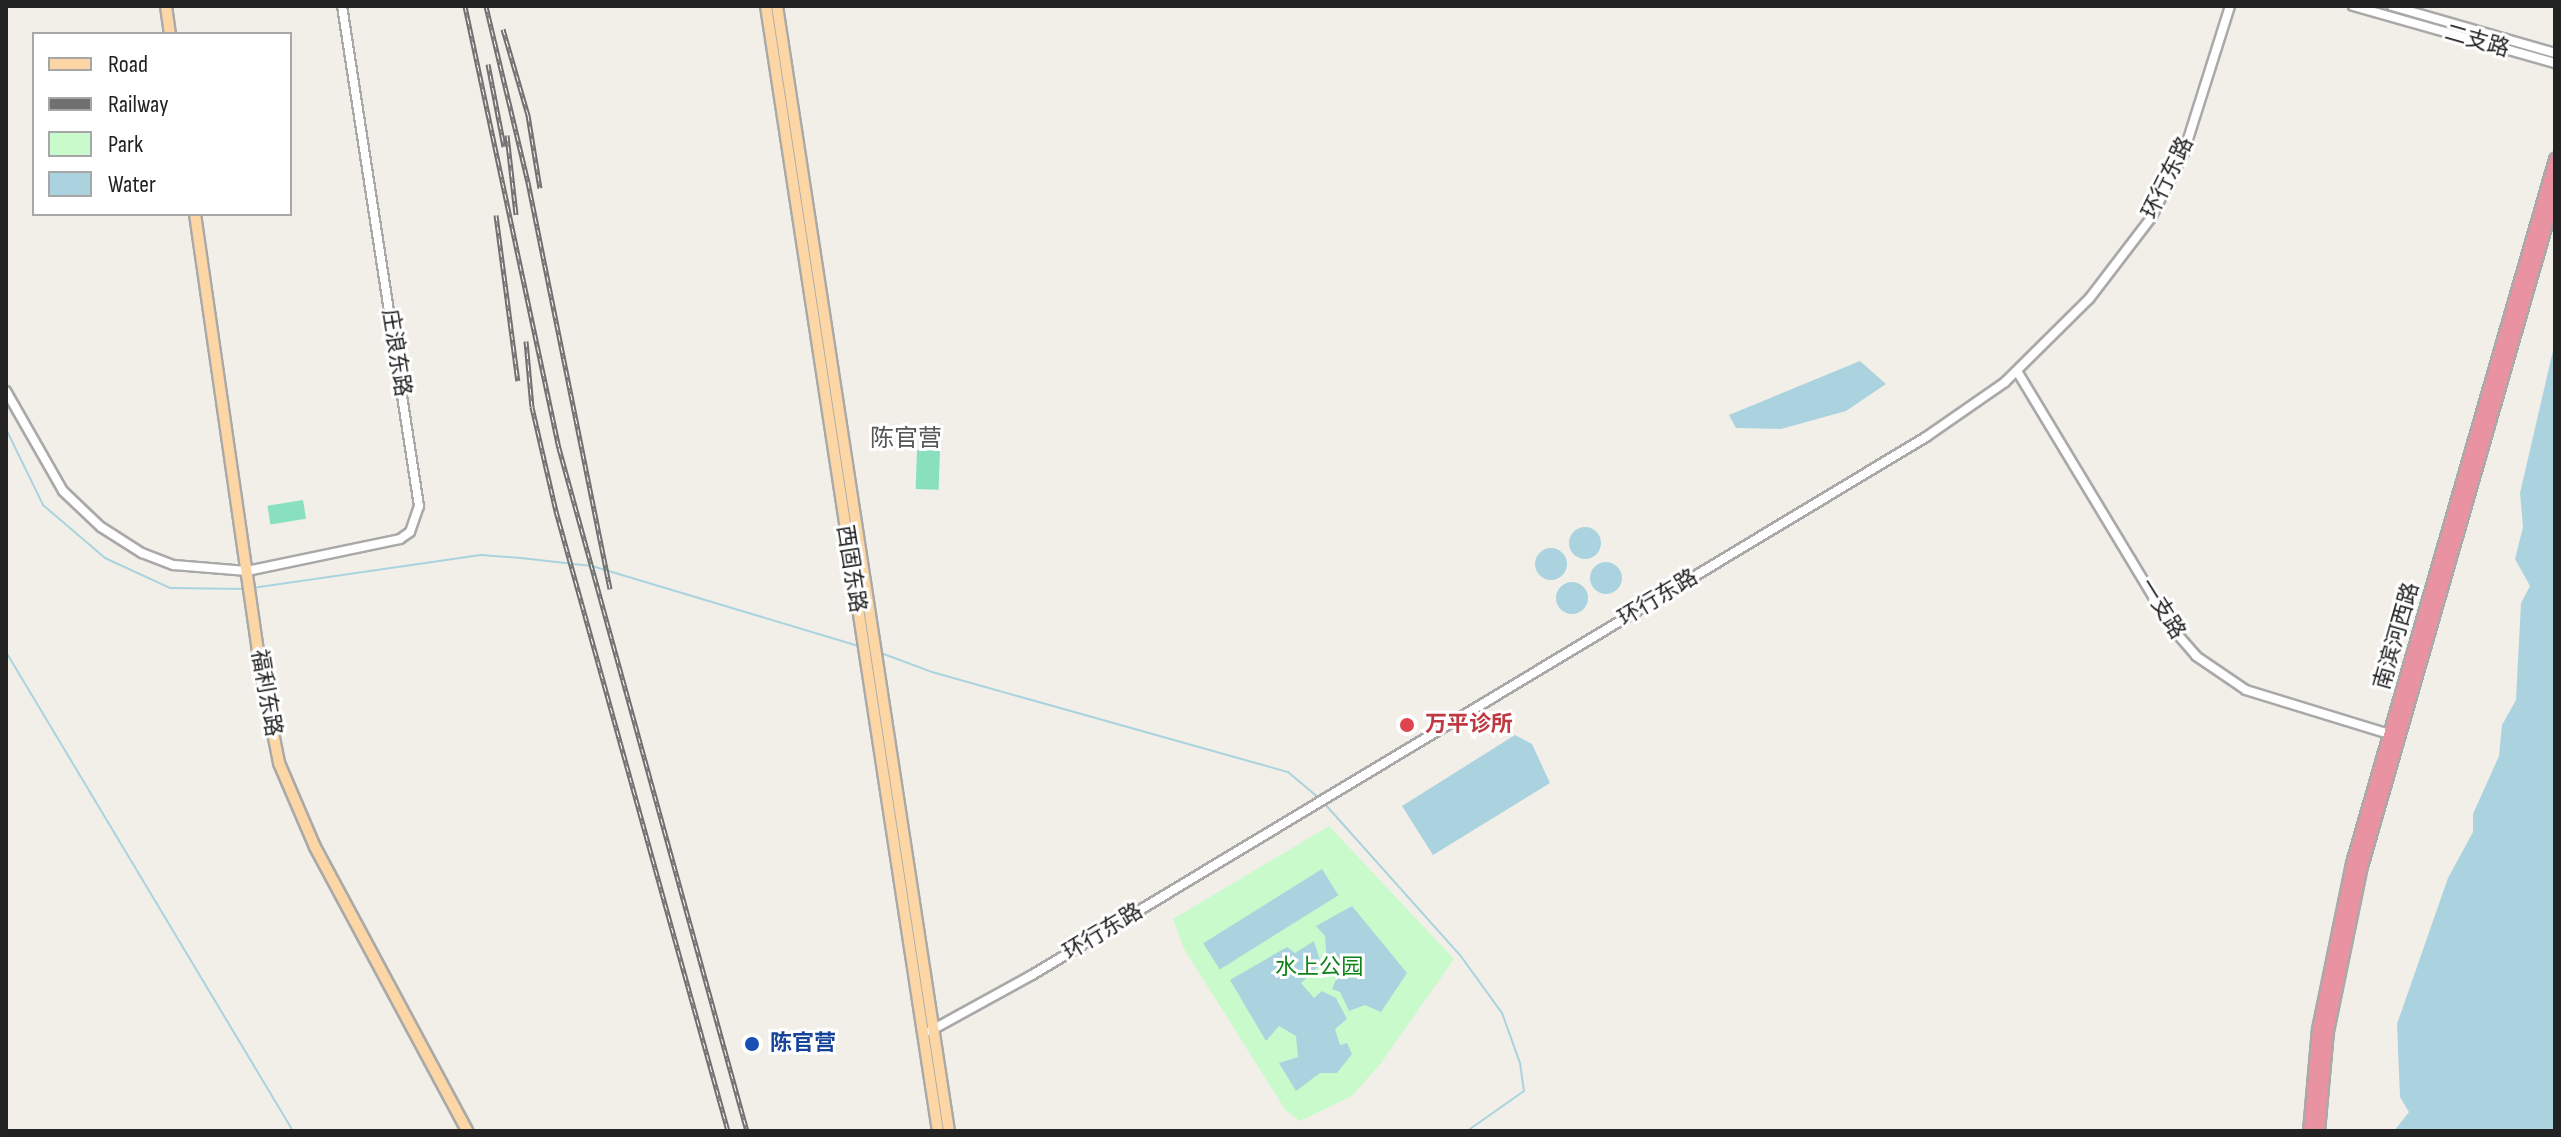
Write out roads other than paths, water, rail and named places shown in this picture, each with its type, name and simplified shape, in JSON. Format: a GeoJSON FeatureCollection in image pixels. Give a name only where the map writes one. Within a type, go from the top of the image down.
{"type":"FeatureCollection","features":[{"type":"Feature","properties":{"kind":"highway","name":"南滨河西路"},"geometry":{"type":"LineString","coordinates":[[2318,1131],[2327,1031],[2361,866],[2395,733],[2555,159]]}},
{"type":"Feature","properties":{"kind":"highway","name":"南滨河西路"},"geometry":{"type":"LineString","coordinates":[[2309,1131],[2321,1014],[2352,863],[2395,733],[2555,192]]}},
{"type":"Feature","properties":{"kind":"main road"},"geometry":{"type":"LineString","coordinates":[[166,6],[170,32]]}},
{"type":"Feature","properties":{"kind":"main road","name":"西固东路"},"geometry":{"type":"LineString","coordinates":[[766,6],[871,661],[927,1032],[938,1131]]}},
{"type":"Feature","properties":{"kind":"main road","name":"西固东路"},"geometry":{"type":"LineString","coordinates":[[777,6],[867,638]]}},
{"type":"Feature","properties":{"kind":"main road","name":"福利东路"},"geometry":{"type":"LineString","coordinates":[[195,216],[251,596],[279,763],[315,847],[467,1131]]}},
{"type":"Feature","properties":{"kind":"main road","name":"西固东路"},"geometry":{"type":"LineString","coordinates":[[927,1032],[949,1131]]}},
{"type":"Feature","properties":{"kind":"street","name":"庄浪东路"},"geometry":{"type":"LineString","coordinates":[[6,391],[51,473],[101,527],[142,553],[174,565],[248,574],[400,539],[418,518],[342,6]]}},
{"type":"Feature","properties":{"kind":"street","name":"环行东路"},"geometry":{"type":"LineString","coordinates":[[927,1032],[1320,801],[1926,437],[2019,370],[2100,285],[2157,206],[2184,152],[2230,6]]}},
{"type":"Feature","properties":{"kind":"street","name":"二支路"},"geometry":{"type":"LineString","coordinates":[[2353,6],[2555,63]]}},
{"type":"Feature","properties":{"kind":"street","name":"二支路"},"geometry":{"type":"LineString","coordinates":[[2392,6],[2555,53]]}},
{"type":"Feature","properties":{"kind":"street","name":"一支路"},"geometry":{"type":"LineString","coordinates":[[2019,370],[2172,628],[2205,665],[2246,690],[2395,733]]}},
{"type":"Feature","properties":{"kind":"water"},"geometry":{"type":"Polygon","coordinates":[[[2555,342],[2555,1131],[2394,1131],[2409,1112],[2400,1097],[2397,1024],[2448,878],[2473,832],[2473,814],[2499,756],[2502,725],[2516,700],[2521,603],[2530,586],[2515,559],[2523,527],[2520,493],[2555,342]]]}},
{"type":"Feature","properties":{"kind":"water"},"geometry":{"type":"Polygon","coordinates":[[[1860,361],[1886,384],[1846,411],[1781,429],[1736,428],[1729,415],[1860,361]]]}},
{"type":"Feature","properties":{"kind":"water"},"geometry":{"type":"Polygon","coordinates":[[[1585,527],[1597,531],[1601,543],[1597,555],[1585,559],[1573,555],[1569,543],[1573,531],[1585,527]]]}},
{"type":"Feature","properties":{"kind":"water"},"geometry":{"type":"Polygon","coordinates":[[[1551,548],[1563,552],[1567,564],[1563,576],[1551,580],[1539,576],[1535,564],[1539,552],[1551,548]]]}},
{"type":"Feature","properties":{"kind":"water"},"geometry":{"type":"Polygon","coordinates":[[[1606,562],[1618,566],[1622,578],[1618,590],[1606,594],[1594,590],[1590,578],[1594,566],[1606,562]]]}},
{"type":"Feature","properties":{"kind":"water"},"geometry":{"type":"Polygon","coordinates":[[[1572,582],[1584,586],[1588,598],[1584,610],[1572,614],[1560,610],[1556,598],[1560,586],[1572,582]]]}},
{"type":"Feature","properties":{"kind":"water"},"geometry":{"type":"Polygon","coordinates":[[[1515,735],[1532,744],[1550,783],[1433,855],[1402,806],[1515,735]]]}},
{"type":"Feature","properties":{"kind":"water"},"geometry":{"type":"Polygon","coordinates":[[[1322,869],[1338,895],[1220,969],[1203,943],[1322,869]]]}},
{"type":"Feature","properties":{"kind":"water"},"geometry":{"type":"Polygon","coordinates":[[[1352,906],[1407,973],[1381,1012],[1365,1005],[1349,1011],[1340,992],[1332,989],[1337,977],[1327,966],[1325,936],[1316,926],[1352,906]]]}},
{"type":"Feature","properties":{"kind":"water"},"geometry":{"type":"Polygon","coordinates":[[[1314,941],[1321,964],[1301,983],[1314,998],[1322,991],[1336,998],[1347,1019],[1335,1029],[1340,1045],[1347,1043],[1352,1054],[1337,1073],[1320,1073],[1296,1091],[1279,1063],[1298,1057],[1296,1036],[1279,1026],[1266,1041],[1230,980],[1287,947],[1295,953],[1314,941]]]}},
{"type":"Feature","properties":{"kind":"waterway"},"geometry":{"type":"LineString","coordinates":[[6,429],[43,505],[105,558],[170,588],[246,589]]}},
{"type":"Feature","properties":{"kind":"waterway"},"geometry":{"type":"LineString","coordinates":[[252,588],[481,555],[521,558],[592,566],[859,646]]}},
{"type":"Feature","properties":{"kind":"waterway"},"geometry":{"type":"LineString","coordinates":[[6,652],[293,1131]]}},
{"type":"Feature","properties":{"kind":"waterway"},"geometry":{"type":"LineString","coordinates":[[881,653],[932,672],[1288,772],[1319,798]]}},
{"type":"Feature","properties":{"kind":"waterway"},"geometry":{"type":"LineString","coordinates":[[1324,803],[1460,955],[1502,1013],[1520,1063],[1524,1091],[1467,1131]]}},
{"type":"Feature","properties":{"kind":"railway"},"geometry":{"type":"LineString","coordinates":[[465,6],[559,448],[747,1131]]}},
{"type":"Feature","properties":{"kind":"railway"},"geometry":{"type":"LineString","coordinates":[[486,6],[528,182],[610,589]]}},
{"type":"Feature","properties":{"kind":"railway"},"geometry":{"type":"LineString","coordinates":[[503,29],[528,115],[540,188]]}},
{"type":"Feature","properties":{"kind":"railway"},"geometry":{"type":"LineString","coordinates":[[488,64],[504,146]]}},
{"type":"Feature","properties":{"kind":"railway"},"geometry":{"type":"LineString","coordinates":[[507,135],[516,214]]}},
{"type":"Feature","properties":{"kind":"railway"},"geometry":{"type":"LineString","coordinates":[[496,215],[518,381]]}},
{"type":"Feature","properties":{"kind":"railway"},"geometry":{"type":"LineString","coordinates":[[526,341],[532,407],[556,511],[728,1131]]}},
{"type":"Feature","properties":{"kind":"place","name":"万平诊所"},"geometry":{"type":"Point","coordinates":[1407,725]}},
{"type":"Feature","properties":{"kind":"place","name":"陈官营"},"geometry":{"type":"Point","coordinates":[752,1044]}},
{"type":"Feature","properties":{"kind":"district","name":"陈官营"},"geometry":{"type":"Point","coordinates":[906,439]}},
{"type":"Feature","properties":{"kind":"park label","name":"水上公园"},"geometry":{"type":"Point","coordinates":[1319,968]}}]}
